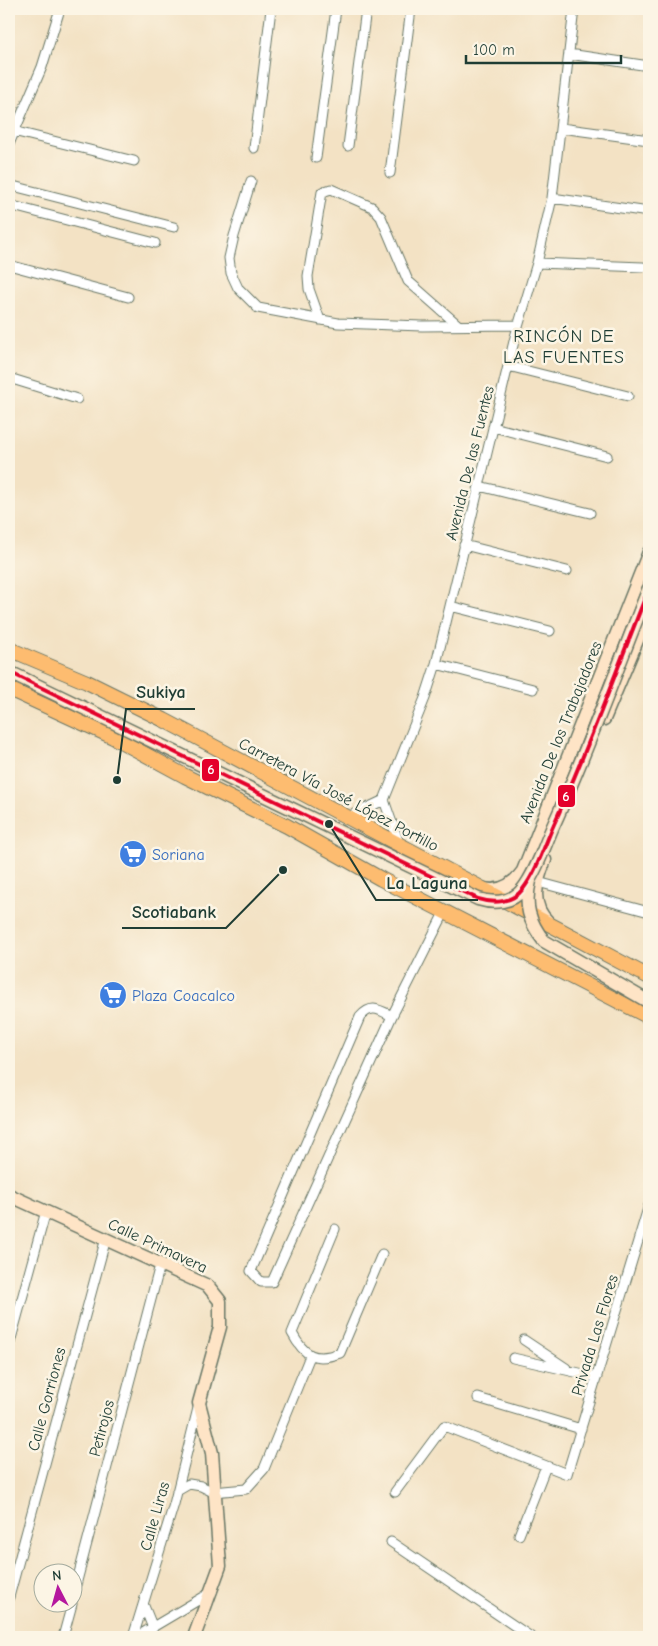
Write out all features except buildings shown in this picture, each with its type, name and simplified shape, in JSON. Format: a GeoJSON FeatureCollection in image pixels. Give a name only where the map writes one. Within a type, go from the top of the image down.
{"type":"FeatureCollection","features":[{"type":"Feature","properties":{"kind":"main road","name":"Avenida De los Trabajadores"},"geometry":{"type":"LineString","coordinates":[[519,876],[649,552]]}},
{"type":"Feature","properties":{"kind":"main road"},"geometry":{"type":"LineString","coordinates":[[9,672],[478,899],[494,902],[504,901],[514,897],[528,881],[568,794],[646,585],[649,564]]}},
{"type":"Feature","properties":{"kind":"main road"},"geometry":{"type":"LineString","coordinates":[[646,585],[532,876],[527,895],[528,912],[534,928],[544,941],[649,1002]]}},
{"type":"Feature","properties":{"kind":"main road"},"geometry":{"type":"LineString","coordinates":[[553,927],[538,908],[535,896],[537,882],[649,612]]}},
{"type":"Feature","properties":{"kind":"main road","name":"Carretera Vía José López Portillo"},"geometry":{"type":"LineString","coordinates":[[9,649],[93,685],[649,976]]}},
{"type":"Feature","properties":{"kind":"main road"},"geometry":{"type":"LineString","coordinates":[[9,689],[113,738],[287,826],[382,879],[649,1017]]}},
{"type":"Feature","properties":{"kind":"main road"},"geometry":{"type":"LineString","coordinates":[[473,885],[484,889],[496,890],[507,887],[519,876]]}},
{"type":"Feature","properties":{"kind":"main road","name":"Calle Primavera"},"geometry":{"type":"LineString","coordinates":[[9,1194],[208,1286],[220,1301],[220,1327],[199,1403]]}},
{"type":"Feature","properties":{"kind":"main road"},"geometry":{"type":"LineString","coordinates":[[194,1637],[220,1566],[213,1492],[212,1453],[199,1403]]}},
{"type":"Feature","properties":{"kind":"street"},"geometry":{"type":"LineString","coordinates":[[9,14],[10,9]]}},
{"type":"Feature","properties":{"kind":"street"},"geometry":{"type":"LineString","coordinates":[[9,144],[42,67],[60,9]]}},
{"type":"Feature","properties":{"kind":"street"},"geometry":{"type":"LineString","coordinates":[[254,148],[271,9]]}},
{"type":"Feature","properties":{"kind":"street"},"geometry":{"type":"LineString","coordinates":[[316,158],[336,9]]}},
{"type":"Feature","properties":{"kind":"street"},"geometry":{"type":"LineString","coordinates":[[348,146],[366,9]]}},
{"type":"Feature","properties":{"kind":"street"},"geometry":{"type":"LineString","coordinates":[[390,173],[410,9]]}},
{"type":"Feature","properties":{"kind":"street","name":"Avenida De las Fuentes"},"geometry":{"type":"LineString","coordinates":[[384,800],[436,664],[518,325],[537,263],[552,198],[574,9]]}},
{"type":"Feature","properties":{"kind":"street"},"geometry":{"type":"LineString","coordinates":[[569,54],[649,66]]}},
{"type":"Feature","properties":{"kind":"street"},"geometry":{"type":"LineString","coordinates":[[560,128],[649,140]]}},
{"type":"Feature","properties":{"kind":"street"},"geometry":{"type":"LineString","coordinates":[[13,131],[134,161]]}},
{"type":"Feature","properties":{"kind":"street"},"geometry":{"type":"LineString","coordinates":[[251,182],[229,258],[231,273],[238,288],[258,308],[338,323],[518,325]]}},
{"type":"Feature","properties":{"kind":"street"},"geometry":{"type":"LineString","coordinates":[[9,185],[174,227]]}},
{"type":"Feature","properties":{"kind":"street"},"geometry":{"type":"LineString","coordinates":[[320,320],[309,289],[308,276],[322,192],[331,189],[372,207],[381,217],[408,281],[458,325]]}},
{"type":"Feature","properties":{"kind":"street"},"geometry":{"type":"LineString","coordinates":[[552,198],[649,212]]}},
{"type":"Feature","properties":{"kind":"street"},"geometry":{"type":"LineString","coordinates":[[9,205],[155,243]]}},
{"type":"Feature","properties":{"kind":"street"},"geometry":{"type":"LineString","coordinates":[[537,263],[644,267]]}},
{"type":"Feature","properties":{"kind":"street"},"geometry":{"type":"LineString","coordinates":[[9,265],[128,297]]}},
{"type":"Feature","properties":{"kind":"street"},"geometry":{"type":"LineString","coordinates":[[508,366],[628,396]]}},
{"type":"Feature","properties":{"kind":"street"},"geometry":{"type":"LineString","coordinates":[[9,378],[77,399]]}},
{"type":"Feature","properties":{"kind":"street"},"geometry":{"type":"LineString","coordinates":[[493,427],[608,456]]}},
{"type":"Feature","properties":{"kind":"street"},"geometry":{"type":"LineString","coordinates":[[479,486],[590,513]]}},
{"type":"Feature","properties":{"kind":"street"},"geometry":{"type":"LineString","coordinates":[[464,545],[567,571]]}},
{"type":"Feature","properties":{"kind":"street"},"geometry":{"type":"LineString","coordinates":[[450,606],[550,631]]}},
{"type":"Feature","properties":{"kind":"street"},"geometry":{"type":"LineString","coordinates":[[436,664],[533,689]]}},
{"type":"Feature","properties":{"kind":"street"},"geometry":{"type":"LineString","coordinates":[[346,818],[384,800],[401,847]]}},
{"type":"Feature","properties":{"kind":"street"},"geometry":{"type":"LineString","coordinates":[[519,876],[649,912]]}},
{"type":"Feature","properties":{"kind":"street"},"geometry":{"type":"LineString","coordinates":[[392,1016],[375,1007],[366,1009],[360,1017],[251,1271],[261,1282],[272,1282],[392,1016],[444,911]]}},
{"type":"Feature","properties":{"kind":"street","name":"Privada Las Flores"},"geometry":{"type":"LineString","coordinates":[[546,1466],[567,1474],[649,1205]]}},
{"type":"Feature","properties":{"kind":"street"},"geometry":{"type":"LineString","coordinates":[[9,1346],[46,1211]]}},
{"type":"Feature","properties":{"kind":"street"},"geometry":{"type":"LineString","coordinates":[[335,1229],[292,1332],[299,1346],[310,1356],[329,1357],[340,1353],[382,1254]]}},
{"type":"Feature","properties":{"kind":"street","name":"Calle Gorriones"},"geometry":{"type":"LineString","coordinates":[[9,1596],[106,1238]]}},
{"type":"Feature","properties":{"kind":"street","name":"Petirojos"},"geometry":{"type":"LineString","coordinates":[[82,1564],[160,1265]]}},
{"type":"Feature","properties":{"kind":"street"},"geometry":{"type":"LineString","coordinates":[[524,1340],[566,1368],[597,1377]]}},
{"type":"Feature","properties":{"kind":"street"},"geometry":{"type":"LineString","coordinates":[[177,1491],[189,1484],[201,1486],[213,1492],[246,1489],[264,1469],[310,1356]]}},
{"type":"Feature","properties":{"kind":"street"},"geometry":{"type":"LineString","coordinates":[[513,1358],[557,1369],[566,1368]]}},
{"type":"Feature","properties":{"kind":"street"},"geometry":{"type":"LineString","coordinates":[[478,1398],[581,1429]]}},
{"type":"Feature","properties":{"kind":"street","name":"Calle Liras"},"geometry":{"type":"LineString","coordinates":[[135,1637],[177,1491],[199,1403]]}},
{"type":"Feature","properties":{"kind":"street"},"geometry":{"type":"LineString","coordinates":[[395,1492],[444,1426],[546,1466],[519,1535]]}},
{"type":"Feature","properties":{"kind":"street"},"geometry":{"type":"LineString","coordinates":[[391,1542],[531,1637]]}},
{"type":"Feature","properties":{"kind":"street"},"geometry":{"type":"LineString","coordinates":[[135,1637],[212,1592]]}},
{"type":"Feature","properties":{"kind":"street"},"geometry":{"type":"LineString","coordinates":[[144,1606],[153,1628]]}},
{"type":"Feature","properties":{"kind":"street","name":"Petirojos"},"geometry":{"type":"LineString","coordinates":[[63,1637],[69,1614]]}},
{"type":"Feature","properties":{"kind":"transit line","name":"6"},"geometry":{"type":"LineString","coordinates":[[9,672],[478,899],[496,902],[508,900],[519,894],[537,866],[579,766],[649,588]]}},
{"type":"Feature","properties":{"kind":"place","name":"Sukiya"},"geometry":{"type":"Point","coordinates":[117,780]}},
{"type":"Feature","properties":{"kind":"place","name":"La Laguna"},"geometry":{"type":"Point","coordinates":[329,824]}},
{"type":"Feature","properties":{"kind":"place","name":"Soriana"},"geometry":{"type":"Point","coordinates":[133,854]}},
{"type":"Feature","properties":{"kind":"place","name":"Scotiabank"},"geometry":{"type":"Point","coordinates":[283,870]}},
{"type":"Feature","properties":{"kind":"place","name":"Plaza Coacalco"},"geometry":{"type":"Point","coordinates":[113,995]}},
{"type":"Feature","properties":{"kind":"district","name":"RINCÓN DE LAS FUENTES"},"geometry":{"type":"Point","coordinates":[564,346]}}]}
